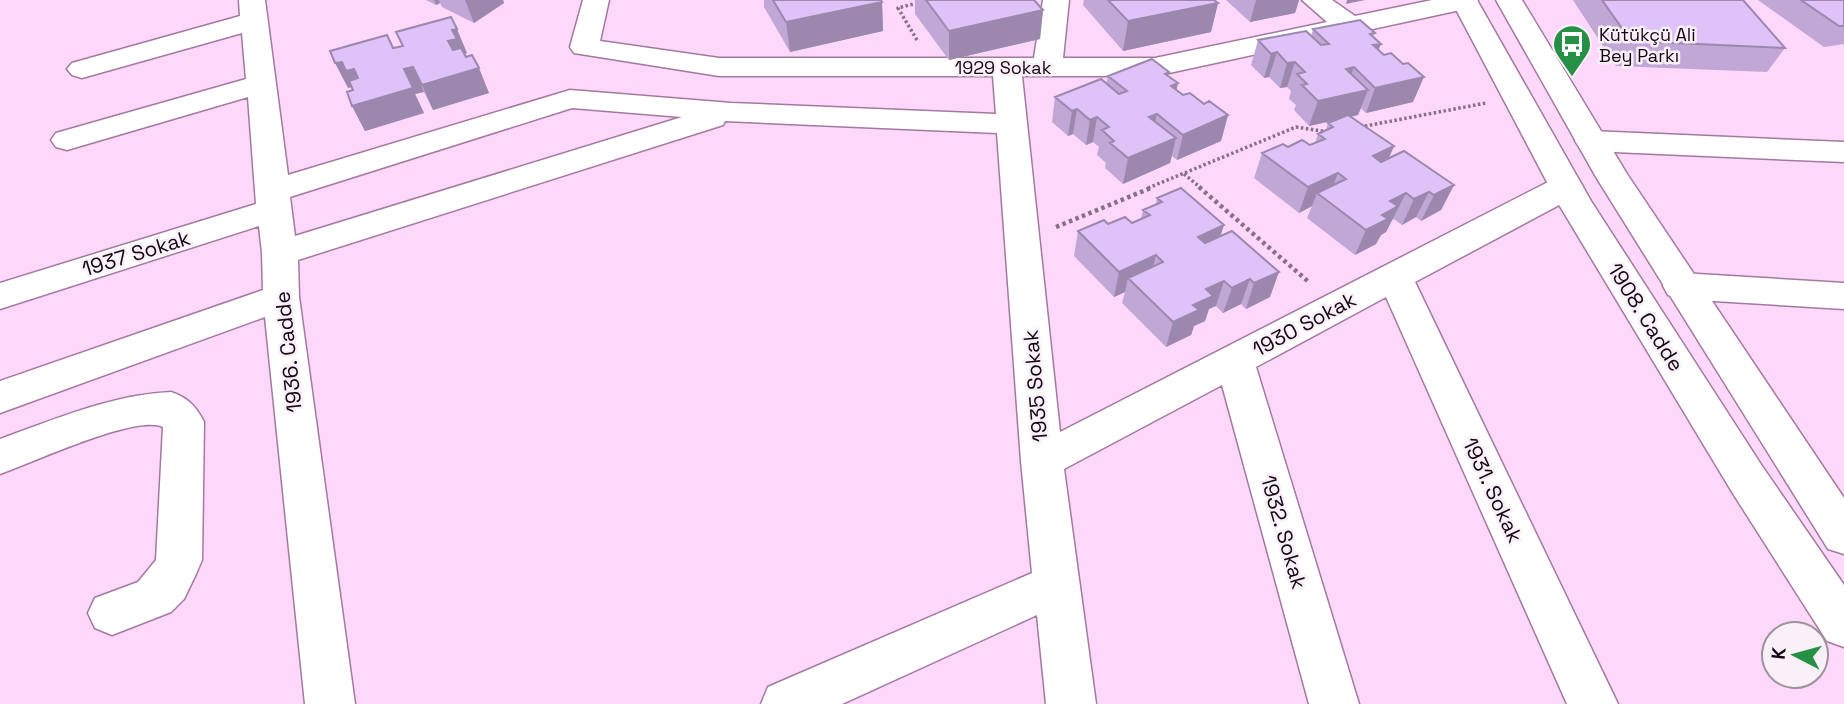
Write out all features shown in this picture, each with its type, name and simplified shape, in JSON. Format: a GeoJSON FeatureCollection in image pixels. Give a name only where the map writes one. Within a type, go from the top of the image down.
{"type":"FeatureCollection","features":[{"type":"Feature","properties":{"kind":"street"},"geometry":{"type":"LineString","coordinates":[[596,0],[570,99],[717,111],[1012,124]]}},
{"type":"Feature","properties":{"kind":"street"},"geometry":{"type":"LineString","coordinates":[[1047,68],[1056,0]]}},
{"type":"Feature","properties":{"kind":"street"},"geometry":{"type":"LineString","coordinates":[[1315,0],[1349,25]]}},
{"type":"Feature","properties":{"kind":"street"},"geometry":{"type":"LineString","coordinates":[[1509,0],[1591,141],[1681,286],[1837,517]]}},
{"type":"Feature","properties":{"kind":"street","name":"1929 Sokak"},"geometry":{"type":"LineString","coordinates":[[584,47],[719,67],[1155,67],[1464,1]]}},
{"type":"Feature","properties":{"kind":"street","name":"1908. Cadde"},"geometry":{"type":"LineString","coordinates":[[1464,1],[1566,187],[1747,479],[1844,625]]}},
{"type":"Feature","properties":{"kind":"street"},"geometry":{"type":"LineString","coordinates":[[82,69],[253,10]]}},
{"type":"Feature","properties":{"kind":"street","name":"1936. Cadde"},"geometry":{"type":"LineString","coordinates":[[253,10],[280,253],[281,297],[330,704]]}},
{"type":"Feature","properties":{"kind":"street"},"geometry":{"type":"LineString","coordinates":[[717,111],[719,67]]}},
{"type":"Feature","properties":{"kind":"street","name":"1935 Sokak"},"geometry":{"type":"LineString","coordinates":[[1007,68],[1042,461],[1071,704]]}},
{"type":"Feature","properties":{"kind":"street"},"geometry":{"type":"LineString","coordinates":[[67,140],[261,84]]}},
{"type":"Feature","properties":{"kind":"street","name":"1937 Sokak"},"geometry":{"type":"LineString","coordinates":[[0,296],[570,99]]}},
{"type":"Feature","properties":{"kind":"street"},"geometry":{"type":"LineString","coordinates":[[280,253],[717,111]]}},
{"type":"Feature","properties":{"kind":"street"},"geometry":{"type":"LineString","coordinates":[[1591,141],[1844,152]]}},
{"type":"Feature","properties":{"kind":"street","name":"1930 Sokak"},"geometry":{"type":"LineString","coordinates":[[1042,461],[1566,187]]}},
{"type":"Feature","properties":{"kind":"street","name":"1931. Sokak"},"geometry":{"type":"LineString","coordinates":[[1394,276],[1593,704]]}},
{"type":"Feature","properties":{"kind":"street"},"geometry":{"type":"LineString","coordinates":[[1681,286],[1844,296]]}},
{"type":"Feature","properties":{"kind":"street"},"geometry":{"type":"LineString","coordinates":[[0,397],[281,297]]}},
{"type":"Feature","properties":{"kind":"street","name":"1932. Sokak"},"geometry":{"type":"LineString","coordinates":[[1234,360],[1334,704]]}},
{"type":"Feature","properties":{"kind":"street"},"geometry":{"type":"LineString","coordinates":[[0,457],[112,417],[149,408],[171,408],[184,422],[179,561],[171,580],[156,598],[112,613]]}},
{"type":"Feature","properties":{"kind":"street"},"geometry":{"type":"LineString","coordinates":[[786,704],[1057,584]]}},
{"type":"Feature","properties":{"kind":"path"},"geometry":{"type":"LineString","coordinates":[[929,0],[898,8],[933,67]]}},
{"type":"Feature","properties":{"kind":"path"},"geometry":{"type":"LineString","coordinates":[[1356,128],[1517,97]]}},
{"type":"Feature","properties":{"kind":"path"},"geometry":{"type":"LineString","coordinates":[[1023,241],[1296,127],[1329,133]]}},
{"type":"Feature","properties":{"kind":"path"},"geometry":{"type":"LineString","coordinates":[[1184,174],[1338,306]]}},
{"type":"Feature","properties":{"kind":"building"},"geometry":{"type":"Polygon","coordinates":[[[773,0],[881,0],[882,2],[786,22],[773,0]]]}},
{"type":"Feature","properties":{"kind":"building"},"geometry":{"type":"Polygon","coordinates":[[[926,0],[1034,0],[1043,10],[949,31],[926,0]]]}},
{"type":"Feature","properties":{"kind":"building"},"geometry":{"type":"Polygon","coordinates":[[[1108,0],[1214,0],[1218,3],[1128,21],[1108,0]]]}},
{"type":"Feature","properties":{"kind":"building"},"geometry":{"type":"Polygon","coordinates":[[[1602,0],[1743,0],[1785,48],[1631,41],[1602,0]]]}},
{"type":"Feature","properties":{"kind":"building"},"geometry":{"type":"Polygon","coordinates":[[[1801,0],[1844,0],[1844,26],[1839,26],[1801,0]]]}},
{"type":"Feature","properties":{"kind":"building"},"geometry":{"type":"Polygon","coordinates":[[[451,17],[457,29],[452,30],[457,39],[448,41],[453,50],[461,48],[466,57],[472,55],[479,68],[422,85],[413,67],[404,69],[413,88],[352,106],[347,92],[353,90],[349,81],[358,78],[354,69],[346,71],[342,62],[335,63],[330,51],[387,35],[393,48],[403,46],[396,32],[451,17]]]}},
{"type":"Feature","properties":{"kind":"building"},"geometry":{"type":"Polygon","coordinates":[[[1360,20],[1375,33],[1370,34],[1381,44],[1373,45],[1384,55],[1391,53],[1424,77],[1375,88],[1354,67],[1346,69],[1368,90],[1318,101],[1302,85],[1307,84],[1297,74],[1305,72],[1295,62],[1287,63],[1277,52],[1271,54],[1258,40],[1306,31],[1321,45],[1329,44],[1313,29],[1360,20]]]}},
{"type":"Feature","properties":{"kind":"building"},"geometry":{"type":"Polygon","coordinates":[[[1152,59],[1169,72],[1165,74],[1178,83],[1171,86],[1183,95],[1190,93],[1204,104],[1209,101],[1228,115],[1183,135],[1157,114],[1149,117],[1176,138],[1128,158],[1110,143],[1114,141],[1102,130],[1109,127],[1097,117],[1090,120],[1077,109],[1072,111],[1055,97],[1101,79],[1119,94],[1127,91],[1108,76],[1152,59]]]}},
{"type":"Feature","properties":{"kind":"building"},"geometry":{"type":"Polygon","coordinates":[[[1348,115],[1394,146],[1373,156],[1381,162],[1404,151],[1454,185],[1434,195],[1429,192],[1414,199],[1406,193],[1390,201],[1398,206],[1382,215],[1388,219],[1366,230],[1317,193],[1346,179],[1338,173],[1308,187],[1262,153],[1283,144],[1288,147],[1302,140],[1310,145],[1325,139],[1318,134],[1333,127],[1328,123],[1348,115]]]}},
{"type":"Feature","properties":{"kind":"building"},"geometry":{"type":"Polygon","coordinates":[[[1181,188],[1224,225],[1198,237],[1205,243],[1232,231],[1279,272],[1254,283],[1250,279],[1232,288],[1224,281],[1206,289],[1213,296],[1193,305],[1199,310],[1173,322],[1128,278],[1163,262],[1156,255],[1119,272],[1078,231],[1104,220],[1108,224],[1125,217],[1132,223],[1150,215],[1143,210],[1162,202],[1157,198],[1181,188]]]}},
{"type":"Feature","properties":{"kind":"place","name":"Kütükçü Ali Bey Parkı"},"geometry":{"type":"Point","coordinates":[1572,78]}}]}
